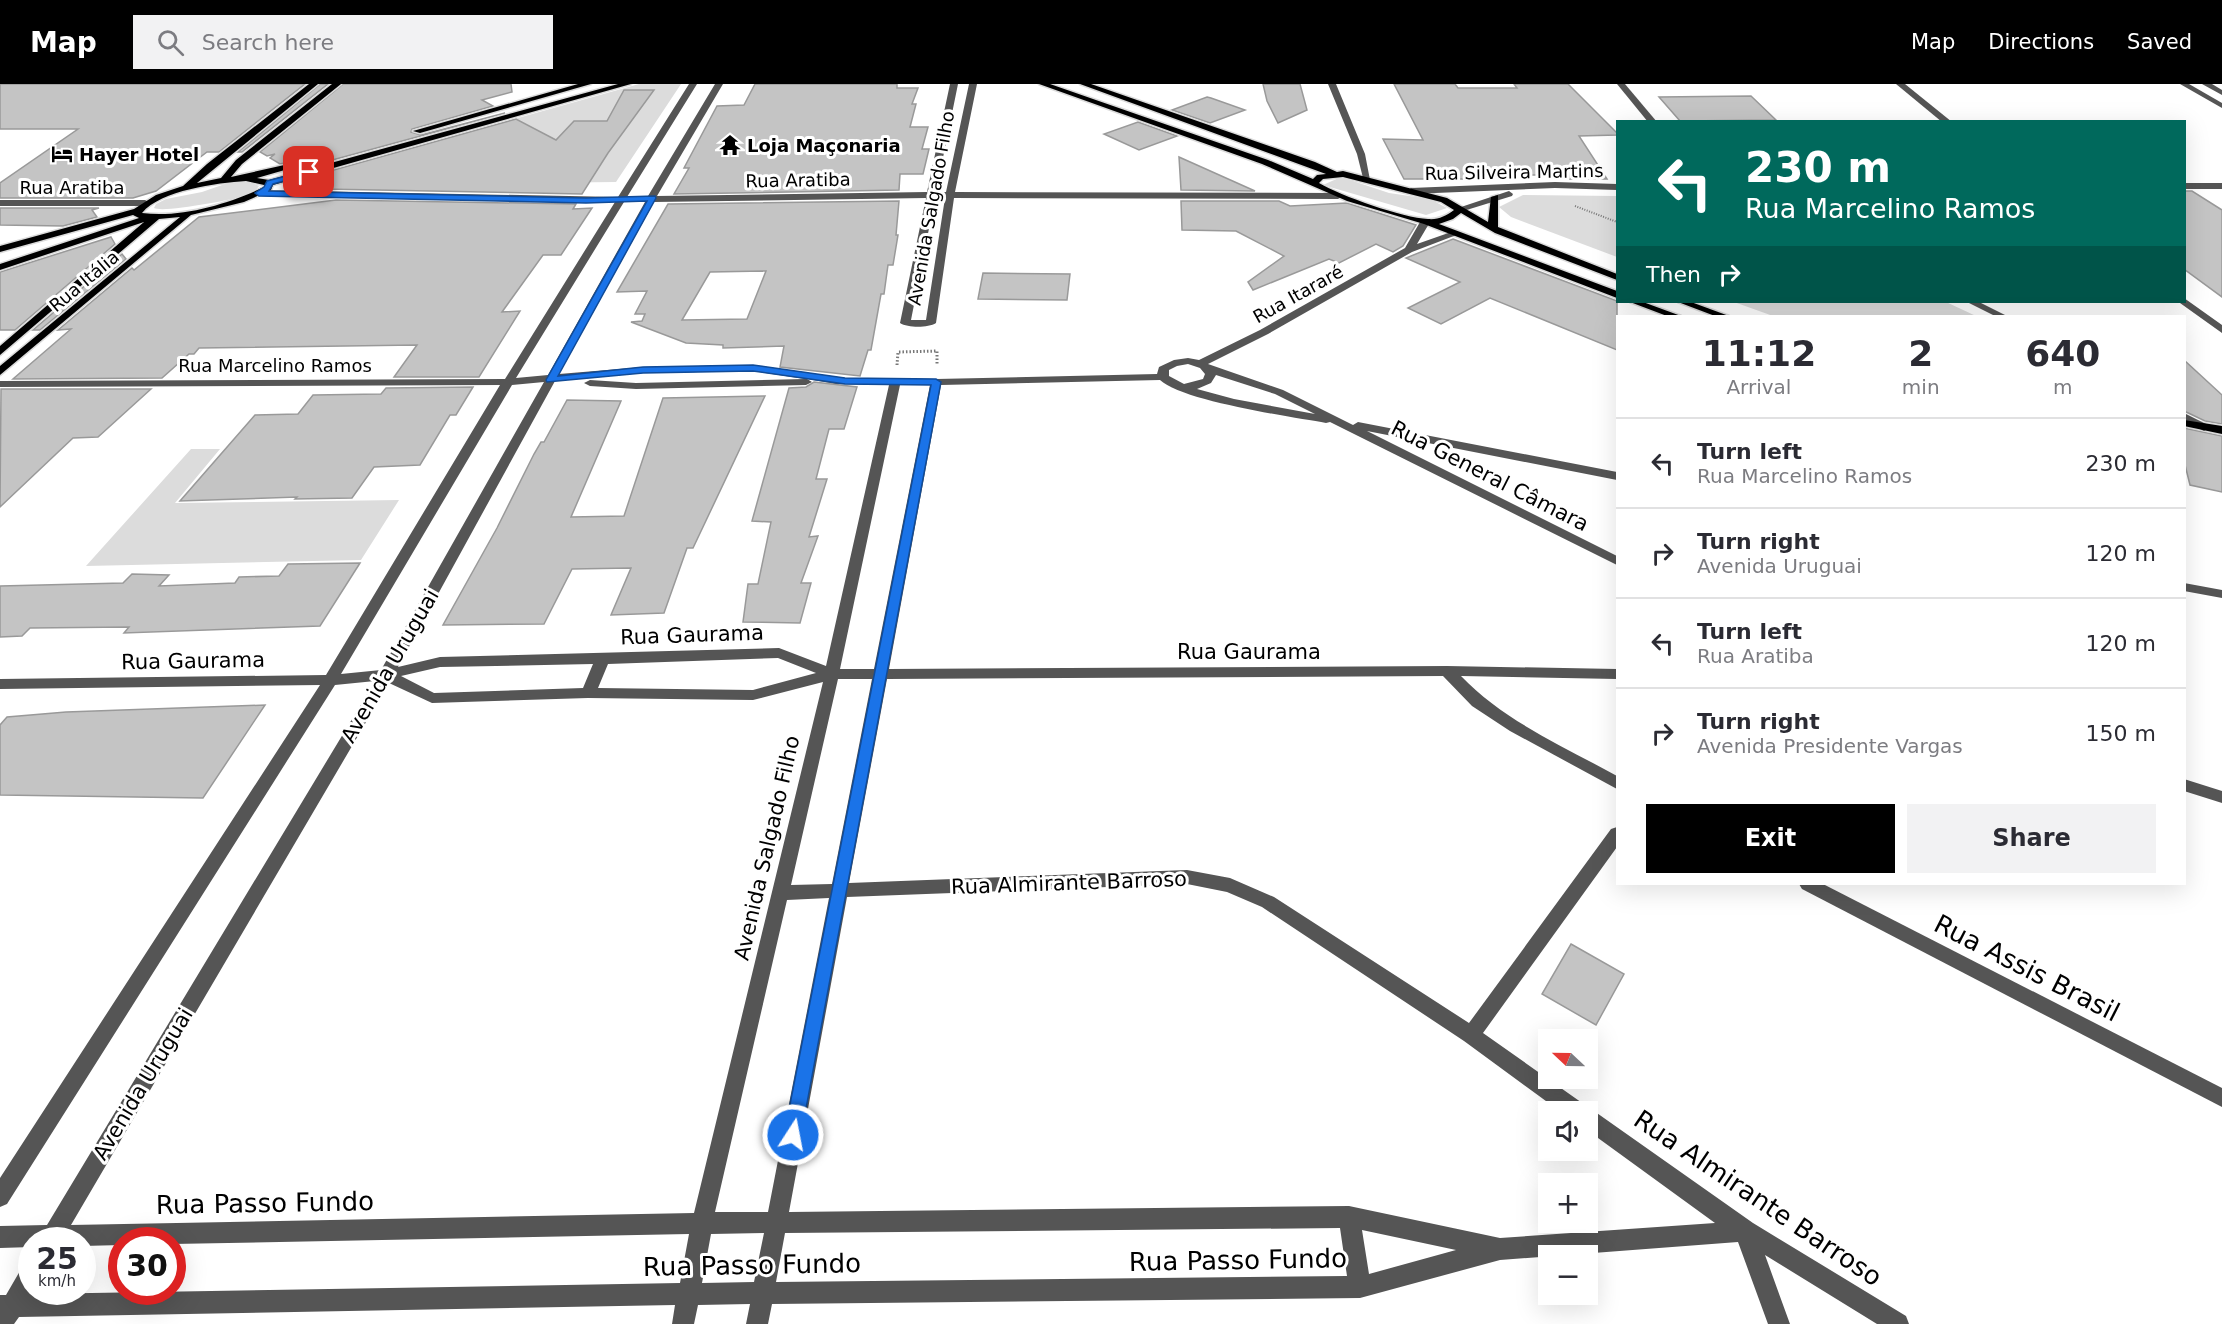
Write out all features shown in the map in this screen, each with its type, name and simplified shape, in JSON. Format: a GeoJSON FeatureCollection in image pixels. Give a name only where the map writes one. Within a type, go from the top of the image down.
{"type":"FeatureCollection","features":[{"type":"Feature","properties":{"kind":"main road"},"geometry":{"type":"LineString","coordinates":[[185,190],[210,166],[314,84]]}},
{"type":"Feature","properties":{"kind":"main road"},"geometry":{"type":"LineString","coordinates":[[225,179],[239,162],[337,84]]}},
{"type":"Feature","properties":{"kind":"main road"},"geometry":{"type":"LineString","coordinates":[[406,135],[587,84]]}},
{"type":"Feature","properties":{"kind":"main road"},"geometry":{"type":"LineString","coordinates":[[246,178],[269,183],[627,84]]}},
{"type":"Feature","properties":{"kind":"main road"},"geometry":{"type":"LineString","coordinates":[[1043,84],[1265,162],[1338,196],[1425,222],[1616,295]]}},
{"type":"Feature","properties":{"kind":"main road"},"geometry":{"type":"LineString","coordinates":[[1084,84],[1312,164],[1334,174],[1366,178],[1444,200],[1494,229],[1616,279]]}},
{"type":"Feature","properties":{"kind":"main road"},"geometry":{"type":"LineString","coordinates":[[1123,113],[1145,106]]}},
{"type":"Feature","properties":{"kind":"main road"},"geometry":{"type":"LineString","coordinates":[[0,249],[141,207],[185,190],[225,179],[246,178],[307,162]]}},
{"type":"Feature","properties":{"kind":"main road"},"geometry":{"type":"LineString","coordinates":[[1314,183],[1320,177],[1334,174]]}},
{"type":"Feature","properties":{"kind":"main road"},"geometry":{"type":"LineString","coordinates":[[0,267],[152,218],[188,213],[259,193],[268,188],[269,183]]}},
{"type":"Feature","properties":{"kind":"main road"},"geometry":{"type":"LineString","coordinates":[[1494,197],[1492,215],[1494,229]]}},
{"type":"Feature","properties":{"kind":"main road"},"geometry":{"type":"LineString","coordinates":[[141,207],[138,215],[152,218]]}},
{"type":"Feature","properties":{"kind":"main road"},"geometry":{"type":"LineString","coordinates":[[1425,222],[1441,221],[1453,217],[1460,209]]}},
{"type":"Feature","properties":{"kind":"main road","name":"Rua Itália"},"geometry":{"type":"LineString","coordinates":[[0,372],[185,218],[188,213]]}},
{"type":"Feature","properties":{"kind":"main road","name":"Rua Itália"},"geometry":{"type":"LineString","coordinates":[[0,352],[152,218]]}},
{"type":"Feature","properties":{"kind":"main road"},"geometry":{"type":"LineString","coordinates":[[1600,288],[1616,280]]}},
{"type":"Feature","properties":{"kind":"main road"},"geometry":{"type":"LineString","coordinates":[[1638,303],[1673,315]]}},
{"type":"Feature","properties":{"kind":"main road"},"geometry":{"type":"LineString","coordinates":[[1686,303],[1721,315]]}},
{"type":"Feature","properties":{"kind":"main road"},"geometry":{"type":"LineString","coordinates":[[2186,424],[2222,430]]}},
{"type":"Feature","properties":{"kind":"street"},"geometry":{"type":"LineString","coordinates":[[0,1197],[307,718],[508,382],[693,84]]}},
{"type":"Feature","properties":{"kind":"street","name":"Avenida Uruguai"},"geometry":{"type":"LineString","coordinates":[[58,1227],[386,675],[652,198],[719,84]]}},
{"type":"Feature","properties":{"kind":"street","name":"Avenida Salgado Filho"},"geometry":{"type":"LineString","coordinates":[[954,84],[905,323],[931,322],[950,195],[973,84]]}},
{"type":"Feature","properties":{"kind":"street"},"geometry":{"type":"LineString","coordinates":[[1332,84],[1361,154],[1366,178]]}},
{"type":"Feature","properties":{"kind":"street"},"geometry":{"type":"LineString","coordinates":[[1621,84],[1651,120]]}},
{"type":"Feature","properties":{"kind":"street"},"geometry":{"type":"LineString","coordinates":[[1900,84],[1945,120]]}},
{"type":"Feature","properties":{"kind":"street"},"geometry":{"type":"LineString","coordinates":[[2184,84],[2222,106]]}},
{"type":"Feature","properties":{"kind":"street"},"geometry":{"type":"LineString","coordinates":[[2206,84],[2222,93]]}},
{"type":"Feature","properties":{"kind":"street","name":"Rua Silveira Martins"},"geometry":{"type":"LineString","coordinates":[[1411,191],[1555,185],[1616,187]]}},
{"type":"Feature","properties":{"kind":"street"},"geometry":{"type":"LineString","coordinates":[[2186,186],[2222,186]]}},
{"type":"Feature","properties":{"kind":"street","name":"Rua Aratiba"},"geometry":{"type":"LineString","coordinates":[[259,193],[325,196],[622,199],[931,195],[1338,196]]}},
{"type":"Feature","properties":{"kind":"street","name":"Rua Silveira Martins"},"geometry":{"type":"LineString","coordinates":[[1460,209],[1510,194],[1616,194]]}},
{"type":"Feature","properties":{"kind":"street","name":"Rua Aratiba"},"geometry":{"type":"LineString","coordinates":[[0,203],[141,207]]}},
{"type":"Feature","properties":{"kind":"street"},"geometry":{"type":"LineString","coordinates":[[1409,250],[1425,222]]}},
{"type":"Feature","properties":{"kind":"street","name":"Rua Itararé"},"geometry":{"type":"LineString","coordinates":[[1204,367],[1409,250],[1454,234]]}},
{"type":"Feature","properties":{"kind":"street"},"geometry":{"type":"LineString","coordinates":[[1974,303],[2000,315]]}},
{"type":"Feature","properties":{"kind":"street"},"geometry":{"type":"LineString","coordinates":[[2186,303],[2222,330]]}},
{"type":"Feature","properties":{"kind":"street"},"geometry":{"type":"LineString","coordinates":[[1163,377],[1163,369],[1174,363],[1188,361],[1204,367],[1210,378],[1195,386],[1180,387]]}},
{"type":"Feature","properties":{"kind":"street","name":"Rua General Câmara"},"geometry":{"type":"LineString","coordinates":[[1204,367],[1279,392],[1616,561]]}},
{"type":"Feature","properties":{"kind":"street","name":"Rua Marcelino Ramos"},"geometry":{"type":"LineString","coordinates":[[0,384],[508,382],[551,380],[643,370],[753,368],[845,381]]}},
{"type":"Feature","properties":{"kind":"street"},"geometry":{"type":"LineString","coordinates":[[636,386],[643,370]]}},
{"type":"Feature","properties":{"kind":"street","name":"Rua Marcelino Ramos"},"geometry":{"type":"LineString","coordinates":[[551,380],[636,386],[1163,377]]}},
{"type":"Feature","properties":{"kind":"street","name":"Rua General Câmara"},"geometry":{"type":"LineString","coordinates":[[1163,377],[1172,385],[1232,402],[1347,424]]}},
{"type":"Feature","properties":{"kind":"street","name":"Avenida Salgado Filho"},"geometry":{"type":"LineString","coordinates":[[683,1324],[702,1223],[831,674],[895,382]]}},
{"type":"Feature","properties":{"kind":"street"},"geometry":{"type":"LineString","coordinates":[[757,1324],[936,382]]}},
{"type":"Feature","properties":{"kind":"street"},"geometry":{"type":"LineString","coordinates":[[2186,417],[2204,427]]}},
{"type":"Feature","properties":{"kind":"street"},"geometry":{"type":"LineString","coordinates":[[1347,424],[1616,476]]}},
{"type":"Feature","properties":{"kind":"street"},"geometry":{"type":"LineString","coordinates":[[2186,587],[2222,594]]}},
{"type":"Feature","properties":{"kind":"street","name":"Rua Gaurama"},"geometry":{"type":"LineString","coordinates":[[0,684],[328,680],[386,675],[440,662],[779,653],[831,674],[1447,671],[1616,674]]}},
{"type":"Feature","properties":{"kind":"street"},"geometry":{"type":"LineString","coordinates":[[588,693],[603,659]]}},
{"type":"Feature","properties":{"kind":"street"},"geometry":{"type":"LineString","coordinates":[[1447,671],[1477,702],[1515,727],[1616,782]]}},
{"type":"Feature","properties":{"kind":"street"},"geometry":{"type":"LineString","coordinates":[[386,675],[432,698],[588,693],[753,695],[831,674]]}},
{"type":"Feature","properties":{"kind":"street"},"geometry":{"type":"LineString","coordinates":[[2186,786],[2222,797]]}},
{"type":"Feature","properties":{"kind":"street"},"geometry":{"type":"LineString","coordinates":[[1471,1035],[1616,835]]}},
{"type":"Feature","properties":{"kind":"street","name":"Rua Almirante Barroso"},"geometry":{"type":"LineString","coordinates":[[779,893],[1187,877],[1230,885],[1268,902],[1471,1035],[1563,1101]]}},
{"type":"Feature","properties":{"kind":"street","name":"Rua Assis Brasil"},"geometry":{"type":"LineString","coordinates":[[1810,885],[2222,1098]]}},
{"type":"Feature","properties":{"kind":"street","name":"Rua Almirante Barroso"},"geometry":{"type":"LineString","coordinates":[[1598,1126],[1745,1231],[1898,1324]]}},
{"type":"Feature","properties":{"kind":"street"},"geometry":{"type":"LineString","coordinates":[[1349,1217],[1359,1287]]}},
{"type":"Feature","properties":{"kind":"street","name":"Rua Passo Fundo"},"geometry":{"type":"LineString","coordinates":[[96,1237],[702,1223],[1349,1217],[1500,1249]]}},
{"type":"Feature","properties":{"kind":"street"},"geometry":{"type":"LineString","coordinates":[[1745,1231],[1779,1324]]}},
{"type":"Feature","properties":{"kind":"street","name":"Rua Passo Fundo"},"geometry":{"type":"LineString","coordinates":[[5,1312],[689,1294],[1359,1287],[1500,1249],[1745,1231]]}},
{"type":"Feature","properties":{"kind":"street","name":"Rua Passo Fundo"},"geometry":{"type":"LineString","coordinates":[[0,1237],[18,1237]]}},
{"type":"Feature","properties":{"kind":"street"},"geometry":{"type":"LineString","coordinates":[[5,1312],[18,1293]]}},
{"type":"Feature","properties":{"kind":"path"},"geometry":{"type":"LineString","coordinates":[[898,352],[937,351]]}},
{"type":"Feature","properties":{"kind":"shaded area"},"geometry":{"type":"Polygon","coordinates":[[[639,84],[681,84],[616,182],[435,184],[451,155],[428,143],[639,84]]]}},
{"type":"Feature","properties":{"kind":"shaded area"},"geometry":{"type":"Polygon","coordinates":[[[1341,177],[1389,193],[1430,199],[1447,208],[1426,215],[1323,185],[1341,177]]]}},
{"type":"Feature","properties":{"kind":"shaded area"},"geometry":{"type":"Polygon","coordinates":[[[248,181],[259,186],[244,196],[183,207],[154,208],[156,204],[166,199],[202,192],[225,184],[248,181]]]}},
{"type":"Feature","properties":{"kind":"shaded area"},"geometry":{"type":"Polygon","coordinates":[[[1523,195],[1616,196],[1616,257],[1511,217],[1499,207],[1523,195]]]}},
{"type":"Feature","properties":{"kind":"shaded area"},"geometry":{"type":"Polygon","coordinates":[[[1737,303],[1948,303],[1974,315],[1770,315],[1737,303]]]}},
{"type":"Feature","properties":{"kind":"shaded area"},"geometry":{"type":"Polygon","coordinates":[[[191,449],[220,449],[175,503],[399,500],[361,560],[86,566],[191,449]]]}},
{"type":"Feature","properties":{"kind":"building"},"geometry":{"type":"Polygon","coordinates":[[[0,84],[305,84],[219,152],[207,152],[156,191],[133,198],[0,198],[0,183],[78,129],[0,129],[0,84]]]}},
{"type":"Feature","properties":{"kind":"building"},"geometry":{"type":"Polygon","coordinates":[[[320,84],[328,84],[242,152],[238,152],[320,84]]]}},
{"type":"Feature","properties":{"kind":"building"},"geometry":{"type":"Polygon","coordinates":[[[343,84],[511,84],[512,92],[482,100],[493,106],[412,129],[411,132],[421,135],[505,113],[292,171],[303,167],[303,163],[298,160],[280,164],[270,158],[275,154],[267,156],[260,152],[343,84]]]}},
{"type":"Feature","properties":{"kind":"building"},"geometry":{"type":"Polygon","coordinates":[[[755,84],[897,84],[897,88],[918,88],[912,104],[916,104],[910,127],[928,127],[922,149],[929,149],[923,174],[900,174],[899,190],[674,194],[689,168],[684,168],[717,106],[744,105],[755,84]]]}},
{"type":"Feature","properties":{"kind":"building"},"geometry":{"type":"Polygon","coordinates":[[[1263,84],[1300,84],[1307,110],[1278,123],[1267,101],[1263,84]]]}},
{"type":"Feature","properties":{"kind":"building"},"geometry":{"type":"Polygon","coordinates":[[[1394,84],[1455,84],[1458,88],[1517,88],[1514,84],[1568,84],[1616,132],[1616,135],[1579,136],[1607,179],[1558,179],[1556,175],[1470,175],[1472,179],[1404,179],[1383,139],[1423,140],[1394,84]]]}},
{"type":"Feature","properties":{"kind":"building"},"geometry":{"type":"Polygon","coordinates":[[[624,90],[654,90],[608,153],[582,194],[323,189],[305,178],[516,119],[556,140],[574,121],[607,121],[624,90]]]}},
{"type":"Feature","properties":{"kind":"building"},"geometry":{"type":"Polygon","coordinates":[[[1751,96],[1776,120],[1679,120],[1659,97],[1751,96]]]}},
{"type":"Feature","properties":{"kind":"building"},"geometry":{"type":"Polygon","coordinates":[[[1207,97],[1245,110],[1210,123],[1172,110],[1207,97]]]}},
{"type":"Feature","properties":{"kind":"building"},"geometry":{"type":"Polygon","coordinates":[[[1138,122],[1177,136],[1139,150],[1104,134],[1138,122]]]}},
{"type":"Feature","properties":{"kind":"building"},"geometry":{"type":"Polygon","coordinates":[[[1179,157],[1255,191],[1181,190],[1179,157]]]}},
{"type":"Feature","properties":{"kind":"building"},"geometry":{"type":"Polygon","coordinates":[[[2186,191],[2192,191],[2222,210],[2222,297],[2186,270],[2186,191]]]}},
{"type":"Feature","properties":{"kind":"building"},"geometry":{"type":"Polygon","coordinates":[[[336,200],[576,204],[573,209],[592,208],[561,255],[543,255],[502,312],[520,311],[479,377],[394,377],[417,345],[199,348],[162,378],[13,379],[71,329],[58,330],[132,268],[134,270],[199,217],[336,200]]]}},
{"type":"Feature","properties":{"kind":"building"},"geometry":{"type":"Polygon","coordinates":[[[899,201],[896,235],[898,235],[893,265],[888,265],[871,350],[868,350],[860,376],[780,367],[784,346],[723,348],[723,345],[686,343],[631,322],[642,321],[645,314],[635,314],[647,291],[617,292],[668,204],[899,201]],[[766,271],[710,272],[682,320],[747,319],[766,271]]]}},
{"type":"Feature","properties":{"kind":"building"},"geometry":{"type":"Polygon","coordinates":[[[1181,201],[1279,201],[1290,206],[1347,203],[1416,225],[1403,246],[1393,252],[1376,244],[1339,263],[1329,259],[1253,290],[1248,282],[1284,256],[1236,231],[1182,230],[1181,201]]]}},
{"type":"Feature","properties":{"kind":"building"},"geometry":{"type":"Polygon","coordinates":[[[0,208],[99,208],[92,210],[97,217],[63,226],[0,225],[0,208]]]}},
{"type":"Feature","properties":{"kind":"building"},"geometry":{"type":"Polygon","coordinates":[[[111,237],[115,244],[15,330],[0,330],[0,272],[111,237]]]}},
{"type":"Feature","properties":{"kind":"building"},"geometry":{"type":"Polygon","coordinates":[[[1453,239],[1616,301],[1616,350],[1490,298],[1441,324],[1408,308],[1460,282],[1406,258],[1453,239]]]}},
{"type":"Feature","properties":{"kind":"building"},"geometry":{"type":"Polygon","coordinates":[[[122,254],[126,259],[40,330],[33,330],[122,254]]]}},
{"type":"Feature","properties":{"kind":"building"},"geometry":{"type":"Polygon","coordinates":[[[983,273],[1070,274],[1067,300],[978,299],[983,273]]]}},
{"type":"Feature","properties":{"kind":"building"},"geometry":{"type":"Polygon","coordinates":[[[2186,362],[2222,395],[2222,424],[2205,421],[2186,412],[2186,362]]]}},
{"type":"Feature","properties":{"kind":"building"},"geometry":{"type":"Polygon","coordinates":[[[814,382],[857,387],[844,429],[829,429],[816,479],[827,479],[809,537],[818,536],[801,583],[811,583],[800,623],[743,622],[748,584],[758,584],[771,522],[752,521],[789,388],[806,387],[814,382]]]}},
{"type":"Feature","properties":{"kind":"building"},"geometry":{"type":"Polygon","coordinates":[[[473,387],[456,415],[450,415],[420,465],[374,467],[352,498],[295,499],[297,497],[180,501],[255,415],[298,414],[313,395],[381,394],[386,388],[473,387]]]}},
{"type":"Feature","properties":{"kind":"building"},"geometry":{"type":"Polygon","coordinates":[[[1,389],[151,389],[98,437],[73,438],[0,507],[1,389]]]}},
{"type":"Feature","properties":{"kind":"building"},"geometry":{"type":"Polygon","coordinates":[[[765,396],[693,548],[687,548],[664,613],[611,615],[631,568],[572,569],[544,624],[443,625],[497,528],[534,454],[541,442],[544,442],[567,400],[621,401],[571,517],[624,516],[663,398],[765,396]]]}},
{"type":"Feature","properties":{"kind":"building"},"geometry":{"type":"Polygon","coordinates":[[[2186,428],[2222,436],[2222,492],[2190,485],[2186,469],[2186,428]]]}},
{"type":"Feature","properties":{"kind":"building"},"geometry":{"type":"Polygon","coordinates":[[[360,563],[320,626],[124,633],[129,627],[30,628],[22,636],[0,637],[0,586],[123,583],[132,574],[169,575],[159,586],[235,583],[239,577],[279,576],[288,564],[360,563]]]}},
{"type":"Feature","properties":{"kind":"building"},"geometry":{"type":"Polygon","coordinates":[[[265,705],[203,798],[0,795],[0,725],[7,717],[66,712],[265,705]]]}},
{"type":"Feature","properties":{"kind":"building"},"geometry":{"type":"Polygon","coordinates":[[[1571,944],[1624,974],[1596,1025],[1542,994],[1571,944]]]}},
{"type":"Feature","properties":{"kind":"place","name":"Loja Maçonaria"},"geometry":{"type":"Point","coordinates":[730,145]}},
{"type":"Feature","properties":{"kind":"place","name":"Hayer Hotel"},"geometry":{"type":"Point","coordinates":[62,154]}},
{"type":"Feature","properties":{"kind":"route"},"geometry":{"type":"LineString","coordinates":[[309,172],[269,183],[268,188],[259,193],[302,196],[586,200],[652,198],[551,380],[643,370],[753,368],[845,381],[936,382],[793,1135]]}}]}
